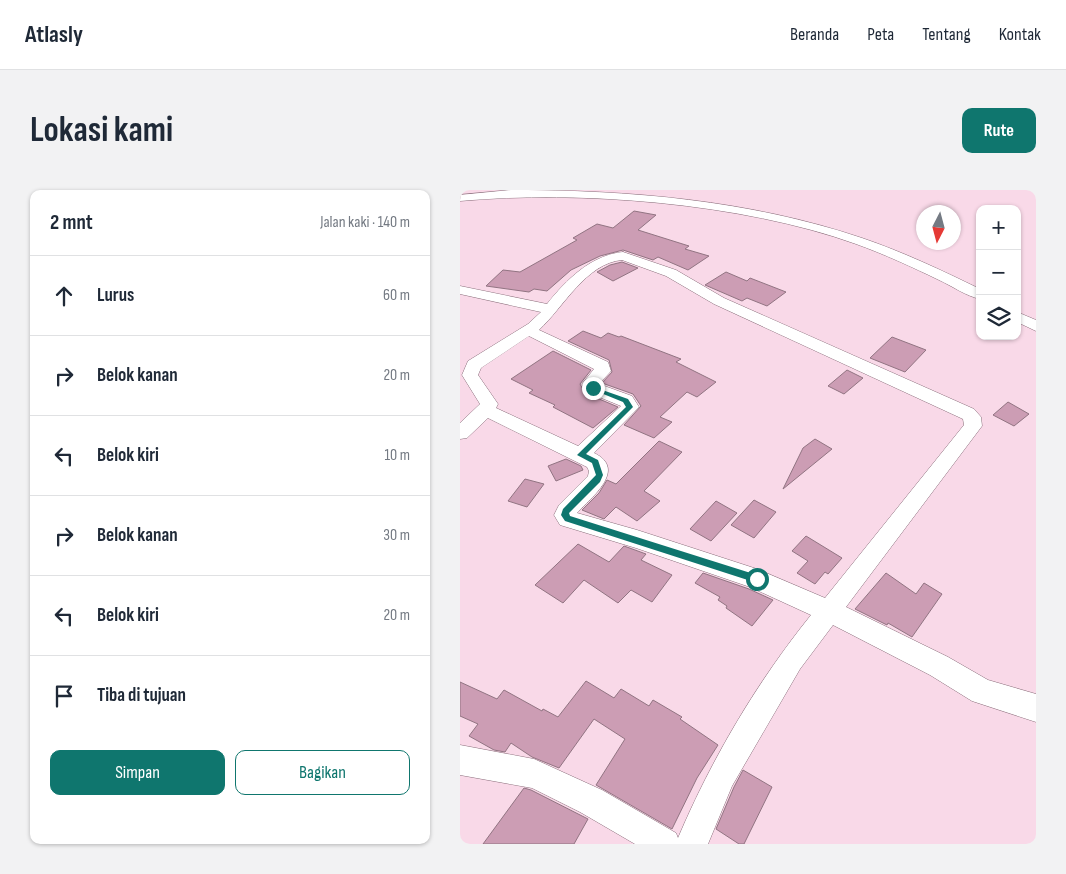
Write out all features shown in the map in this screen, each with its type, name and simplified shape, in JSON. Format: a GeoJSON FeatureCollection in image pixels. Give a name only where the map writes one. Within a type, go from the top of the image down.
{"type":"FeatureCollection","features":[{"type":"Feature","properties":{"kind":"street"},"geometry":{"type":"LineString","coordinates":[[460,198],[529,191],[563,192],[662,200],[727,209],[791,222],[842,236],[930,269],[976,293]]}},
{"type":"Feature","properties":{"kind":"street"},"geometry":{"type":"LineString","coordinates":[[460,433],[486,410],[489,402],[470,372],[479,361],[540,321],[565,290],[584,273],[610,258],[626,257],[671,273],[719,301],[968,413],[972,417],[973,426],[791,660],[722,776],[692,844]]}},
{"type":"Feature","properties":{"kind":"street"},"geometry":{"type":"LineString","coordinates":[[460,290],[549,309]]}},
{"type":"Feature","properties":{"kind":"street"},"geometry":{"type":"LineString","coordinates":[[1021,318],[1036,326]]}},
{"type":"Feature","properties":{"kind":"street"},"geometry":{"type":"LineString","coordinates":[[528,330],[602,366],[604,371],[592,380],[590,384],[593,388],[626,400],[630,404],[630,407],[581,455]]}},
{"type":"Feature","properties":{"kind":"street"},"geometry":{"type":"LineString","coordinates":[[486,410],[595,462],[600,475],[566,511],[565,515],[568,519],[757,579],[829,611],[939,666],[982,692],[1036,708]]}},
{"type":"Feature","properties":{"kind":"street"},"geometry":{"type":"LineString","coordinates":[[460,760],[534,774],[591,801],[665,844]]}},
{"type":"Feature","properties":{"kind":"building"},"geometry":{"type":"Polygon","coordinates":[[[634,211],[656,215],[638,230],[689,246],[685,249],[709,256],[688,270],[658,257],[653,260],[623,250],[600,256],[571,270],[547,291],[534,289],[529,292],[486,286],[503,270],[520,272],[577,240],[573,238],[597,224],[613,228],[634,211]]]}},
{"type":"Feature","properties":{"kind":"building"},"geometry":{"type":"Polygon","coordinates":[[[622,262],[638,268],[613,281],[597,272],[610,265],[622,262]]]}},
{"type":"Feature","properties":{"kind":"building"},"geometry":{"type":"Polygon","coordinates":[[[726,272],[747,281],[750,278],[786,292],[767,306],[747,298],[742,301],[705,285],[726,272]]]}},
{"type":"Feature","properties":{"kind":"building"},"geometry":{"type":"Polygon","coordinates":[[[583,331],[601,338],[608,333],[621,336],[681,359],[676,362],[716,382],[697,397],[687,392],[660,417],[672,422],[654,438],[624,425],[641,406],[633,394],[602,383],[612,372],[609,360],[568,341],[583,331]]]}},
{"type":"Feature","properties":{"kind":"building"},"geometry":{"type":"Polygon","coordinates":[[[892,337],[926,350],[905,372],[870,358],[892,337]]]}},
{"type":"Feature","properties":{"kind":"building"},"geometry":{"type":"Polygon","coordinates":[[[553,351],[591,370],[580,384],[585,393],[618,407],[593,428],[553,407],[555,405],[529,393],[533,390],[511,379],[553,351]]]}},
{"type":"Feature","properties":{"kind":"building"},"geometry":{"type":"Polygon","coordinates":[[[847,370],[863,378],[844,394],[828,386],[847,370]]]}},
{"type":"Feature","properties":{"kind":"building"},"geometry":{"type":"Polygon","coordinates":[[[1008,402],[1029,414],[1014,426],[993,415],[1008,402]]]}},
{"type":"Feature","properties":{"kind":"building"},"geometry":{"type":"Polygon","coordinates":[[[815,439],[832,449],[783,489],[803,448],[815,439]]]}},
{"type":"Feature","properties":{"kind":"building"},"geometry":{"type":"Polygon","coordinates":[[[659,441],[682,452],[644,491],[660,501],[637,521],[616,507],[604,519],[582,510],[599,493],[607,480],[616,484],[659,441]]]}},
{"type":"Feature","properties":{"kind":"building"},"geometry":{"type":"Polygon","coordinates":[[[566,459],[581,466],[583,470],[556,481],[548,466],[566,459]]]}},
{"type":"Feature","properties":{"kind":"building"},"geometry":{"type":"Polygon","coordinates":[[[525,479],[544,484],[527,507],[508,501],[525,479]]]}},
{"type":"Feature","properties":{"kind":"building"},"geometry":{"type":"Polygon","coordinates":[[[754,500],[776,512],[754,538],[731,525],[754,500]]]}},
{"type":"Feature","properties":{"kind":"building"},"geometry":{"type":"Polygon","coordinates":[[[716,501],[737,513],[711,541],[690,529],[716,501]]]}},
{"type":"Feature","properties":{"kind":"building"},"geometry":{"type":"Polygon","coordinates":[[[806,536],[842,558],[828,574],[825,572],[815,584],[797,573],[808,561],[792,551],[806,536]]]}},
{"type":"Feature","properties":{"kind":"building"},"geometry":{"type":"Polygon","coordinates":[[[578,544],[609,562],[624,546],[646,554],[641,560],[672,575],[652,602],[631,590],[618,603],[584,580],[563,603],[535,585],[578,544]]]}},
{"type":"Feature","properties":{"kind":"building"},"geometry":{"type":"Polygon","coordinates":[[[703,573],[749,589],[773,600],[752,626],[726,608],[727,606],[718,600],[720,597],[695,583],[703,573]]]}},
{"type":"Feature","properties":{"kind":"building"},"geometry":{"type":"Polygon","coordinates":[[[886,573],[916,594],[924,583],[942,594],[912,637],[888,623],[887,625],[855,609],[886,573]]]}},
{"type":"Feature","properties":{"kind":"building"},"geometry":{"type":"Polygon","coordinates":[[[586,681],[614,698],[621,689],[649,706],[653,700],[682,717],[680,719],[718,745],[697,778],[672,829],[596,785],[625,739],[594,719],[559,768],[532,757],[511,743],[505,752],[494,750],[469,736],[478,724],[460,716],[460,682],[497,699],[504,690],[542,711],[543,709],[558,717],[586,681]]]}},
{"type":"Feature","properties":{"kind":"building"},"geometry":{"type":"Polygon","coordinates":[[[743,770],[772,787],[744,844],[739,844],[716,829],[743,770]]]}},
{"type":"Feature","properties":{"kind":"building"},"geometry":{"type":"Polygon","coordinates":[[[524,788],[588,819],[574,844],[483,844],[524,788]]]}},
{"type":"Feature","properties":{"kind":"route"},"geometry":{"type":"LineString","coordinates":[[593,388],[626,400],[630,407],[581,455],[595,462],[600,475],[566,511],[565,515],[568,519],[637,539],[757,579]]}}]}
